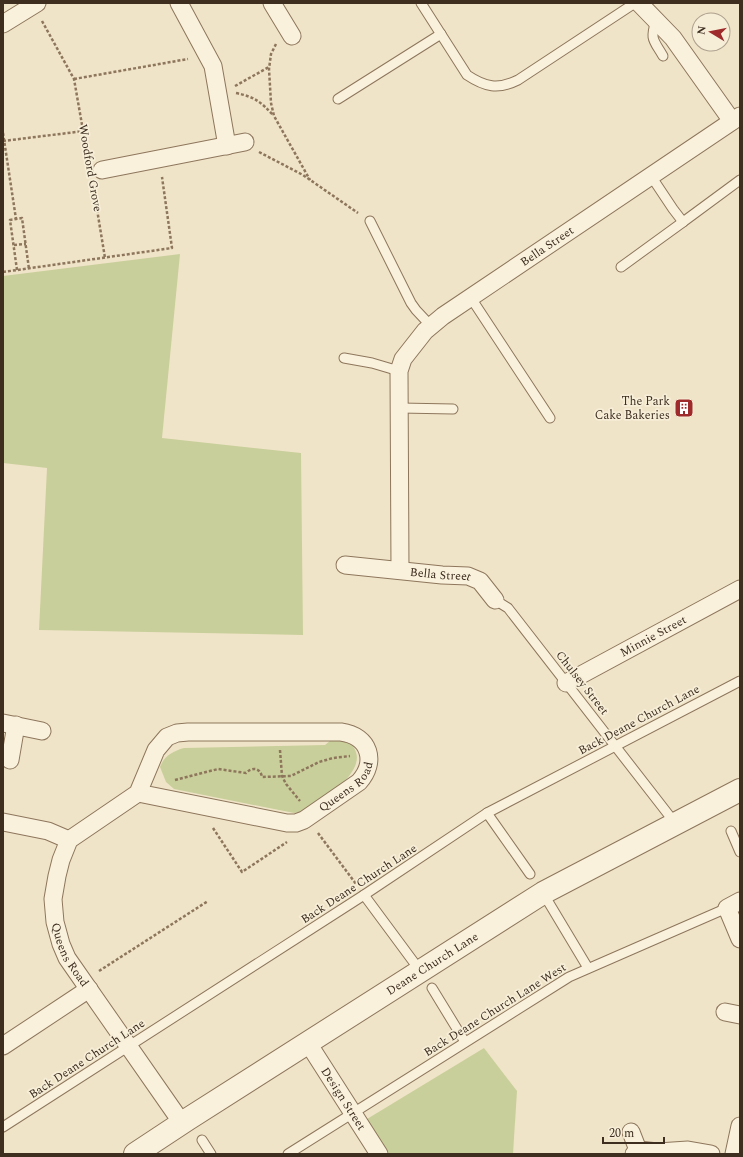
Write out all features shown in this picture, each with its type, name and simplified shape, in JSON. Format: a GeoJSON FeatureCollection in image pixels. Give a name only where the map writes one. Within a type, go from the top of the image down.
{"type":"FeatureCollection","features":[{"type":"Feature","properties":{"kind":"street"},"geometry":{"type":"LineString","coordinates":[[179,3],[213,66],[222,93],[226,146]]}},
{"type":"Feature","properties":{"kind":"street"},"geometry":{"type":"LineString","coordinates":[[272,3],[290,34]]}},
{"type":"Feature","properties":{"kind":"street"},"geometry":{"type":"LineString","coordinates":[[639,3],[673,38],[736,118]]}},
{"type":"Feature","properties":{"kind":"street"},"geometry":{"type":"LineString","coordinates":[[3,24],[35,4]]}},
{"type":"Feature","properties":{"kind":"street","name":"Bella Street"},"geometry":{"type":"LineString","coordinates":[[400,570],[399,371],[403,359],[425,331],[443,316],[736,118]]}},
{"type":"Feature","properties":{"kind":"street","name":"Woodford Grove"},"geometry":{"type":"LineString","coordinates":[[94,172],[245,142]]}},
{"type":"Feature","properties":{"kind":"street","name":"Bella Street"},"geometry":{"type":"LineString","coordinates":[[345,565],[442,575],[468,576],[480,581],[495,600]]}},
{"type":"Feature","properties":{"kind":"street","name":"Minnie Street"},"geometry":{"type":"LineString","coordinates":[[566,683],[740,589]]}},
{"type":"Feature","properties":{"kind":"street"},"geometry":{"type":"LineString","coordinates":[[10,760],[10,724],[42,731]]}},
{"type":"Feature","properties":{"kind":"street","name":"Queens Road"},"geometry":{"type":"LineString","coordinates":[[139,789],[156,750],[167,738],[177,733],[348,733],[360,739],[369,754],[366,774],[358,782],[302,820]]}},
{"type":"Feature","properties":{"kind":"street"},"geometry":{"type":"LineString","coordinates":[[3,822],[48,831],[69,840],[139,789],[208,807],[287,823],[302,820]]}},
{"type":"Feature","properties":{"kind":"street","name":"Deane Church Lane"},"geometry":{"type":"LineString","coordinates":[[135,1154],[308,1043],[426,980],[543,893],[740,790]]}},
{"type":"Feature","properties":{"kind":"street","name":"Queens Road"},"geometry":{"type":"LineString","coordinates":[[69,840],[61,860],[54,899],[55,922],[61,944],[86,985],[182,1123]]}},
{"type":"Feature","properties":{"kind":"street"},"geometry":{"type":"LineString","coordinates":[[734,904],[740,939]]}},
{"type":"Feature","properties":{"kind":"street"},"geometry":{"type":"LineString","coordinates":[[3,1046],[86,985]]}},
{"type":"Feature","properties":{"kind":"street","name":"Design Street"},"geometry":{"type":"LineString","coordinates":[[308,1043],[379,1154]]}},
{"type":"Feature","properties":{"kind":"street"},"geometry":{"type":"LineString","coordinates":[[734,1154],[740,1126]]}},
{"type":"Feature","properties":{"kind":"street"},"geometry":{"type":"LineString","coordinates":[[631,1132],[636,1152],[688,1150],[711,1154]]}},
{"type":"Feature","properties":{"kind":"lane"},"geometry":{"type":"LineString","coordinates":[[421,3],[467,75],[474,80],[497,87],[518,80],[635,3]]}},
{"type":"Feature","properties":{"kind":"lane"},"geometry":{"type":"LineString","coordinates":[[656,20],[652,33],[653,39],[663,56]]}},
{"type":"Feature","properties":{"kind":"lane"},"geometry":{"type":"LineString","coordinates":[[338,99],[441,34]]}},
{"type":"Feature","properties":{"kind":"lane"},"geometry":{"type":"LineString","coordinates":[[651,176],[683,222]]}},
{"type":"Feature","properties":{"kind":"lane"},"geometry":{"type":"LineString","coordinates":[[621,267],[740,180]]}},
{"type":"Feature","properties":{"kind":"lane"},"geometry":{"type":"LineString","coordinates":[[370,221],[411,303],[431,326]]}},
{"type":"Feature","properties":{"kind":"lane"},"geometry":{"type":"LineString","coordinates":[[471,298],[550,418]]}},
{"type":"Feature","properties":{"kind":"lane"},"geometry":{"type":"LineString","coordinates":[[344,358],[372,363],[399,371]]}},
{"type":"Feature","properties":{"kind":"lane"},"geometry":{"type":"LineString","coordinates":[[400,408],[453,409]]}},
{"type":"Feature","properties":{"kind":"lane","name":"Chulsey Street"},"geometry":{"type":"LineString","coordinates":[[495,600],[508,608],[675,824]]}},
{"type":"Feature","properties":{"kind":"lane","name":"Back Deane Church Lane"},"geometry":{"type":"LineString","coordinates":[[3,1127],[364,895],[487,813],[740,681]]}},
{"type":"Feature","properties":{"kind":"lane"},"geometry":{"type":"LineString","coordinates":[[487,813],[530,874]]}},
{"type":"Feature","properties":{"kind":"lane"},"geometry":{"type":"LineString","coordinates":[[731,831],[740,852]]}},
{"type":"Feature","properties":{"kind":"lane"},"geometry":{"type":"LineString","coordinates":[[543,893],[588,968]]}},
{"type":"Feature","properties":{"kind":"lane"},"geometry":{"type":"LineString","coordinates":[[364,895],[426,980],[465,1042]]}},
{"type":"Feature","properties":{"kind":"lane","name":"Back Deane Church Lane West"},"geometry":{"type":"LineString","coordinates":[[290,1153],[569,977],[734,904]]}},
{"type":"Feature","properties":{"kind":"lane"},"geometry":{"type":"LineString","coordinates":[[202,1140],[211,1154]]}},
{"type":"Feature","properties":{"kind":"path","name":"Woodford Grove"},"geometry":{"type":"LineString","coordinates":[[35,4],[74,79],[94,172],[105,258]]}},
{"type":"Feature","properties":{"kind":"path"},"geometry":{"type":"LineString","coordinates":[[274,116],[271,103],[269,67],[271,54],[274,45],[290,34]]}},
{"type":"Feature","properties":{"kind":"path"},"geometry":{"type":"LineString","coordinates":[[74,79],[207,56]]}},
{"type":"Feature","properties":{"kind":"path"},"geometry":{"type":"LineString","coordinates":[[222,93],[269,67]]}},
{"type":"Feature","properties":{"kind":"path"},"geometry":{"type":"LineString","coordinates":[[222,93],[256,98],[262,103],[274,116],[310,180]]}},
{"type":"Feature","properties":{"kind":"path"},"geometry":{"type":"LineString","coordinates":[[4,141],[84,131]]}},
{"type":"Feature","properties":{"kind":"path"},"geometry":{"type":"LineString","coordinates":[[3,133],[16,219]]}},
{"type":"Feature","properties":{"kind":"path"},"geometry":{"type":"LineString","coordinates":[[245,142],[256,151],[278,161],[310,180],[370,221]]}},
{"type":"Feature","properties":{"kind":"path"},"geometry":{"type":"LineString","coordinates":[[3,272],[172,248],[159,159]]}},
{"type":"Feature","properties":{"kind":"path"},"geometry":{"type":"LineString","coordinates":[[17,270],[10,220],[22,218],[29,269]]}},
{"type":"Feature","properties":{"kind":"path"},"geometry":{"type":"LineString","coordinates":[[14,245],[26,244]]}},
{"type":"Feature","properties":{"kind":"path"},"geometry":{"type":"LineString","coordinates":[[208,807],[207,818],[242,872],[292,839],[302,820],[300,800],[286,784],[282,776],[279,732]]}},
{"type":"Feature","properties":{"kind":"path"},"geometry":{"type":"LineString","coordinates":[[139,789],[218,769],[246,772],[255,768],[259,770],[262,777],[266,778],[291,776],[319,762],[333,758],[351,756],[369,760]]}},
{"type":"Feature","properties":{"kind":"path"},"geometry":{"type":"LineString","coordinates":[[302,820],[364,895]]}},
{"type":"Feature","properties":{"kind":"path"},"geometry":{"type":"LineString","coordinates":[[86,985],[208,901]]}},
{"type":"Feature","properties":{"kind":"green space"},"geometry":{"type":"Polygon","coordinates":[[[180,254],[162,438],[301,453],[303,635],[39,630],[47,468],[3,463],[3,276],[180,254]]]}},
{"type":"Feature","properties":{"kind":"green space"},"geometry":{"type":"Polygon","coordinates":[[[342,737],[353,746],[357,756],[355,766],[340,786],[311,809],[303,812],[294,813],[174,789],[166,782],[160,767],[169,754],[184,748],[325,745],[331,740],[342,737]]]}},
{"type":"Feature","properties":{"kind":"green space"},"geometry":{"type":"Polygon","coordinates":[[[484,1048],[517,1091],[513,1154],[389,1154],[367,1119],[484,1048]]]}},
{"type":"Feature","properties":{"kind":"place","name":"The Park Cake Bakeries"},"geometry":{"type":"Point","coordinates":[684,408]}}]}
